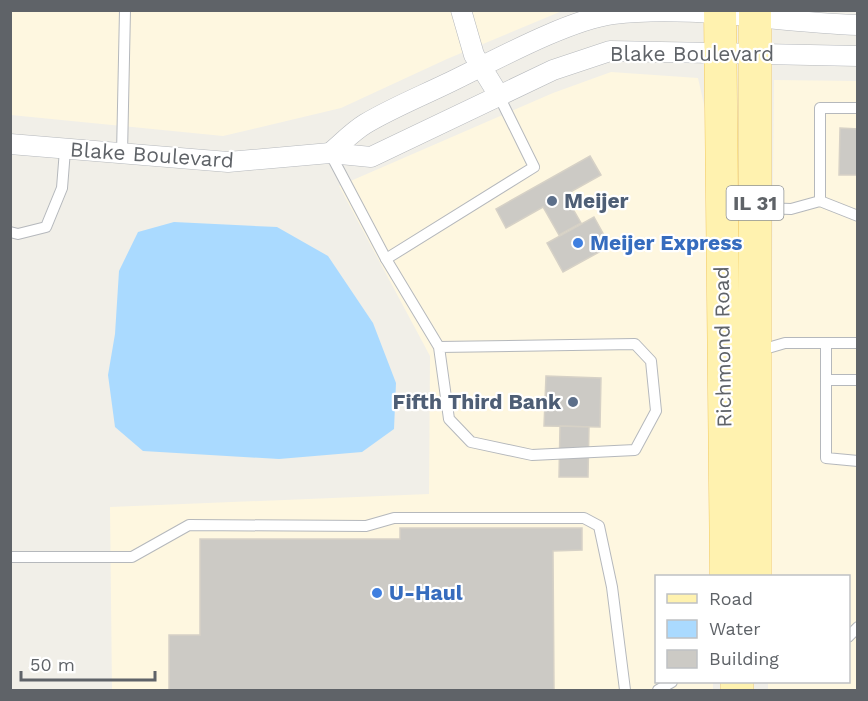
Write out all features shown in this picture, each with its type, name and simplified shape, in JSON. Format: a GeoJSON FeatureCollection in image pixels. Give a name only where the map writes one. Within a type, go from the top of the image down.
{"type":"FeatureCollection","features":[{"type":"Feature","properties":{"kind":"main road","name":"Richmond Road"},"geometry":{"type":"LineString","coordinates":[[720,12],[726,575]]}},
{"type":"Feature","properties":{"kind":"main road","name":"Richmond Road"},"geometry":{"type":"LineString","coordinates":[[755,13],[755,575]]}},
{"type":"Feature","properties":{"kind":"street"},"geometry":{"type":"LineString","coordinates":[[460,10],[474,55],[498,94]]}},
{"type":"Feature","properties":{"kind":"street","name":"Blake Boulevard"},"geometry":{"type":"LineString","coordinates":[[330,153],[364,125],[482,67],[570,28],[612,14],[755,13],[808,24],[858,25]]}},
{"type":"Feature","properties":{"kind":"street","name":"Blake Boulevard"},"geometry":{"type":"LineString","coordinates":[[10,144],[228,162],[330,153],[370,157],[498,94],[553,70],[610,51],[858,56]]}},
{"type":"Feature","properties":{"kind":"lane"},"geometry":{"type":"LineString","coordinates":[[122,154],[125,10]]}},
{"type":"Feature","properties":{"kind":"lane"},"geometry":{"type":"LineString","coordinates":[[386,259],[534,167],[498,94]]}},
{"type":"Feature","properties":{"kind":"lane"},"geometry":{"type":"LineString","coordinates":[[820,201],[820,108],[858,108]]}},
{"type":"Feature","properties":{"kind":"lane"},"geometry":{"type":"LineString","coordinates":[[10,232],[18,234],[46,227],[62,188],[65,150]]}},
{"type":"Feature","properties":{"kind":"lane"},"geometry":{"type":"LineString","coordinates":[[330,153],[386,259],[439,347],[449,419],[471,442],[532,455],[635,450],[656,411],[651,361],[635,344],[439,347]]}},
{"type":"Feature","properties":{"kind":"lane"},"geometry":{"type":"LineString","coordinates":[[754,208],[791,209],[820,201],[858,216]]}},
{"type":"Feature","properties":{"kind":"lane"},"geometry":{"type":"LineString","coordinates":[[755,352],[785,343],[858,343]]}},
{"type":"Feature","properties":{"kind":"lane"},"geometry":{"type":"LineString","coordinates":[[826,343],[826,458],[858,461]]}},
{"type":"Feature","properties":{"kind":"lane"},"geometry":{"type":"LineString","coordinates":[[826,380],[858,380]]}},
{"type":"Feature","properties":{"kind":"lane"},"geometry":{"type":"LineString","coordinates":[[10,557],[132,557],[189,525],[366,526],[394,518],[584,518],[599,526],[612,587],[625,690]]}},
{"type":"Feature","properties":{"kind":"shaded area"},"geometry":{"type":"Polygon","coordinates":[[[10,11],[562,11],[447,59],[341,108],[223,136],[11,115],[10,11]]]}},
{"type":"Feature","properties":{"kind":"shaded area"},"geometry":{"type":"Polygon","coordinates":[[[611,72],[698,78],[710,131],[712,575],[655,575],[655,683],[713,683],[713,690],[112,690],[110,507],[429,494],[430,356],[339,186],[553,93],[611,72]]]}},
{"type":"Feature","properties":{"kind":"shaded area"},"geometry":{"type":"Polygon","coordinates":[[[774,80],[857,81],[857,690],[768,690],[768,683],[850,683],[850,575],[769,575],[774,80]]]}},
{"type":"Feature","properties":{"kind":"water"},"geometry":{"type":"Polygon","coordinates":[[[174,222],[277,227],[328,256],[373,323],[396,383],[394,429],[362,452],[279,459],[143,451],[115,427],[108,375],[115,334],[119,271],[138,232],[174,222]]]}},
{"type":"Feature","properties":{"kind":"building"},"geometry":{"type":"Polygon","coordinates":[[[840,128],[858,129],[858,175],[839,175],[840,128]]]}},
{"type":"Feature","properties":{"kind":"building"},"geometry":{"type":"Polygon","coordinates":[[[590,156],[601,175],[565,195],[581,223],[559,235],[543,207],[506,228],[496,209],[590,156]]]}},
{"type":"Feature","properties":{"kind":"building"},"geometry":{"type":"Polygon","coordinates":[[[594,217],[610,246],[563,272],[547,243],[594,217]]]}},
{"type":"Feature","properties":{"kind":"building","name":"Fifth Third Bank"},"geometry":{"type":"Polygon","coordinates":[[[546,376],[601,378],[600,427],[544,426],[546,376]]]}},
{"type":"Feature","properties":{"kind":"building"},"geometry":{"type":"Polygon","coordinates":[[[560,426],[589,427],[588,477],[559,477],[560,426]]]}},
{"type":"Feature","properties":{"kind":"building","name":"U-Haul"},"geometry":{"type":"Polygon","coordinates":[[[400,528],[582,528],[582,550],[553,551],[554,690],[169,690],[169,635],[200,635],[200,539],[400,539],[400,528]]]}},
{"type":"Feature","properties":{"kind":"place","name":"Meijer"},"geometry":{"type":"Point","coordinates":[552,201]}},
{"type":"Feature","properties":{"kind":"place","name":"Meijer Express"},"geometry":{"type":"Point","coordinates":[578,243]}},
{"type":"Feature","properties":{"kind":"place","name":"Fifth Third Bank"},"geometry":{"type":"Point","coordinates":[573,402]}},
{"type":"Feature","properties":{"kind":"place","name":"U-Haul"},"geometry":{"type":"Point","coordinates":[377,593]}}]}
